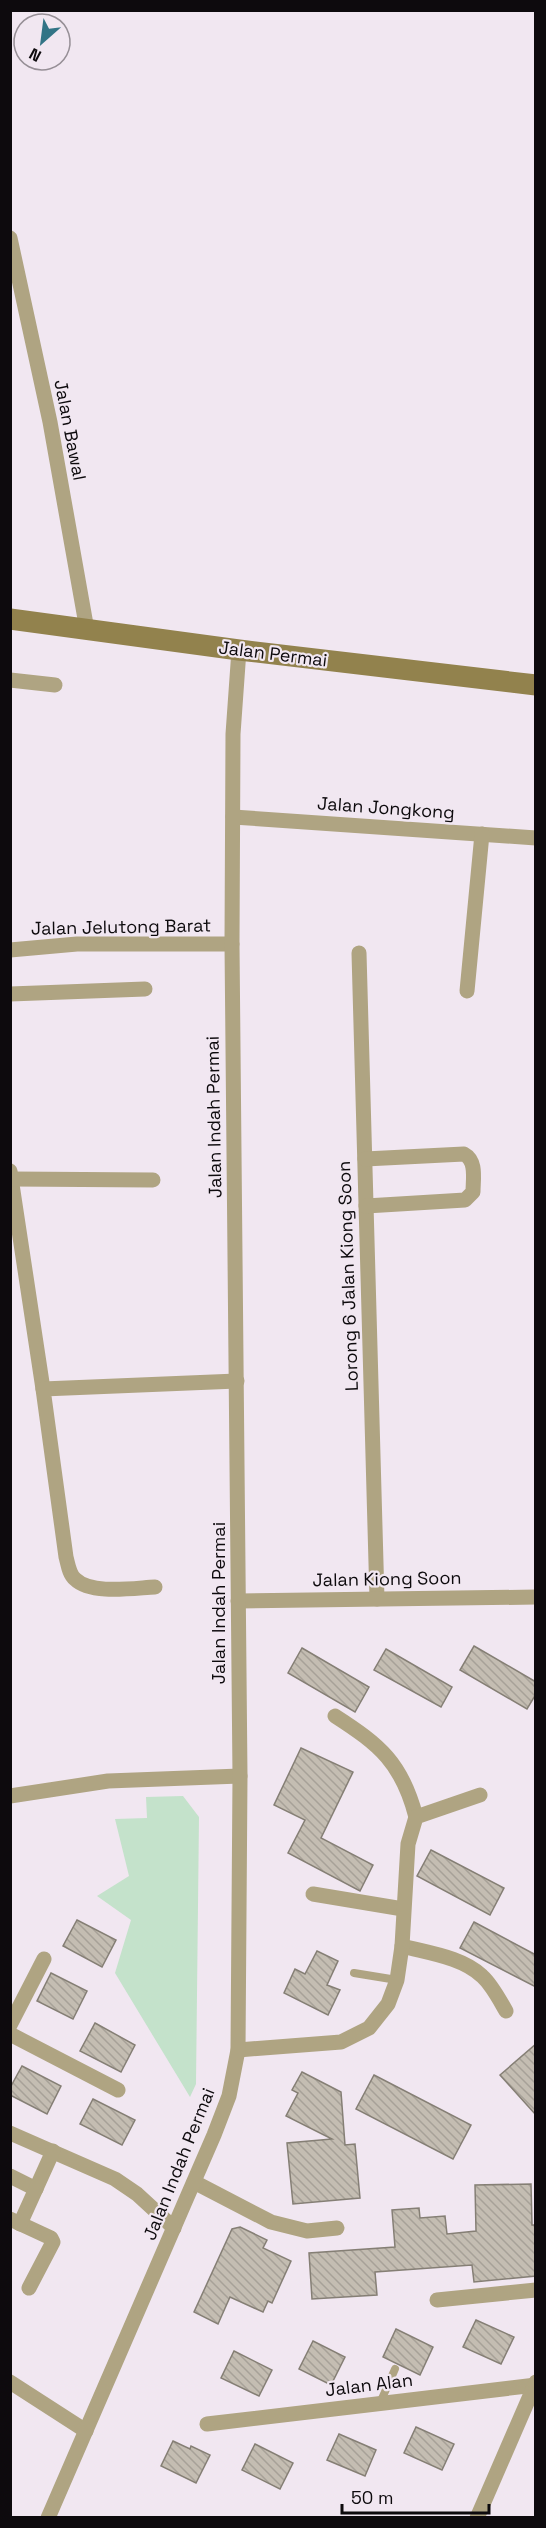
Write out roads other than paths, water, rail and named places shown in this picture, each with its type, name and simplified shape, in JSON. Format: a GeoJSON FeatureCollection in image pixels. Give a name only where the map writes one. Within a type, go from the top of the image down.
{"type":"FeatureCollection","features":[{"type":"Feature","properties":{"kind":"street","name":"Jalan Bawal"},"geometry":{"type":"LineString","coordinates":[[10,238],[50,422],[87,630]]}},
{"type":"Feature","properties":{"kind":"street","name":"Jalan Permai"},"geometry":{"type":"LineString","coordinates":[[10,619],[239,650],[536,685]]}},
{"type":"Feature","properties":{"kind":"street","name":"Jalan Indah Permai"},"geometry":{"type":"LineString","coordinates":[[48,2517],[194,2182],[229,2096],[238,2050],[240,1776],[232,944],[233,734],[239,650]]}},
{"type":"Feature","properties":{"kind":"street"},"geometry":{"type":"LineString","coordinates":[[10,680],[55,686]]}},
{"type":"Feature","properties":{"kind":"street","name":"Jalan Jongkong"},"geometry":{"type":"LineString","coordinates":[[233,817],[536,838]]}},
{"type":"Feature","properties":{"kind":"street"},"geometry":{"type":"LineString","coordinates":[[467,991],[482,834]]}},
{"type":"Feature","properties":{"kind":"street","name":"Jalan Jelutong Barat"},"geometry":{"type":"LineString","coordinates":[[10,950],[77,944],[232,944]]}},
{"type":"Feature","properties":{"kind":"street","name":"Lorong 6 Jalan Kiong Soon"},"geometry":{"type":"LineString","coordinates":[[359,953],[376,1599]]}},
{"type":"Feature","properties":{"kind":"street"},"geometry":{"type":"LineString","coordinates":[[10,994],[145,989]]}},
{"type":"Feature","properties":{"kind":"street"},"geometry":{"type":"LineString","coordinates":[[365,1159],[464,1154],[470,1157],[473,1163],[473,1192],[465,1200],[366,1206]]}},
{"type":"Feature","properties":{"kind":"street"},"geometry":{"type":"LineString","coordinates":[[153,1180],[11,1175],[16,1252],[43,1389],[70,1573],[74,1579],[85,1585],[105,1589],[155,1587]]}},
{"type":"Feature","properties":{"kind":"street"},"geometry":{"type":"LineString","coordinates":[[43,1389],[237,1381]]}},
{"type":"Feature","properties":{"kind":"street","name":"Jalan Kiong Soon"},"geometry":{"type":"LineString","coordinates":[[238,1601],[536,1597]]}},
{"type":"Feature","properties":{"kind":"street"},"geometry":{"type":"LineString","coordinates":[[238,2050],[341,2042],[369,2028],[388,2004],[397,1980],[402,1946],[408,1844],[416,1817],[410,1791],[390,1758],[366,1736],[334,1716]]}},
{"type":"Feature","properties":{"kind":"street"},"geometry":{"type":"LineString","coordinates":[[10,1796],[108,1781],[240,1776]]}},
{"type":"Feature","properties":{"kind":"street"},"geometry":{"type":"LineString","coordinates":[[416,1817],[480,1795]]}},
{"type":"Feature","properties":{"kind":"street"},"geometry":{"type":"LineString","coordinates":[[313,1894],[404,1909]]}},
{"type":"Feature","properties":{"kind":"street"},"geometry":{"type":"LineString","coordinates":[[402,1946],[457,1961],[481,1974],[506,2011]]}},
{"type":"Feature","properties":{"kind":"street"},"geometry":{"type":"LineString","coordinates":[[10,2025],[44,1959]]}},
{"type":"Feature","properties":{"kind":"street"},"geometry":{"type":"LineString","coordinates":[[10,2034],[118,2090]]}},
{"type":"Feature","properties":{"kind":"street"},"geometry":{"type":"LineString","coordinates":[[10,2133],[115,2179],[138,2193],[174,2228]]}},
{"type":"Feature","properties":{"kind":"street"},"geometry":{"type":"LineString","coordinates":[[29,2288],[54,2242],[51,2238],[15,2221],[36,2189],[53,2151]]}},
{"type":"Feature","properties":{"kind":"street"},"geometry":{"type":"LineString","coordinates":[[10,2176],[36,2189]]}},
{"type":"Feature","properties":{"kind":"street"},"geometry":{"type":"LineString","coordinates":[[194,2182],[271,2222],[307,2231],[337,2228]]}},
{"type":"Feature","properties":{"kind":"street"},"geometry":{"type":"LineString","coordinates":[[437,2300],[536,2290]]}},
{"type":"Feature","properties":{"kind":"street"},"geometry":{"type":"LineString","coordinates":[[10,2382],[86,2431]]}},
{"type":"Feature","properties":{"kind":"street"},"geometry":{"type":"LineString","coordinates":[[477,2517],[535,2384]]}},
{"type":"Feature","properties":{"kind":"street","name":"Jalan Alan"},"geometry":{"type":"LineString","coordinates":[[207,2424],[535,2384]]}},
{"type":"Feature","properties":{"kind":"lane"},"geometry":{"type":"LineString","coordinates":[[354,1973],[397,1980]]}},
{"type":"Feature","properties":{"kind":"lane"},"geometry":{"type":"LineString","coordinates":[[380,2403],[395,2369]]}}]}
